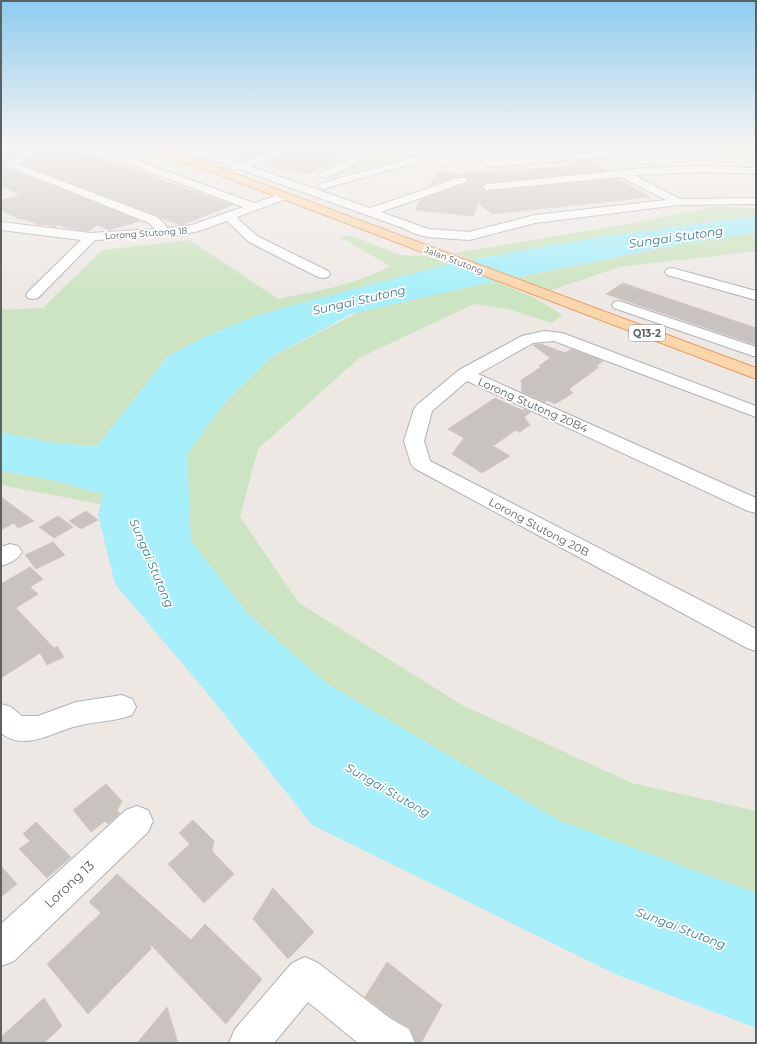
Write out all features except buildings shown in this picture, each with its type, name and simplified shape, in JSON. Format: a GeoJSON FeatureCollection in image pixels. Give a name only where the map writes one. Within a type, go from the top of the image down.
{"type":"FeatureCollection","features":[{"type":"Feature","properties":{"kind":"main road","name":"Jalan Stutong"},"geometry":{"type":"LineString","coordinates":[[287,197],[756,374]]}},
{"type":"Feature","properties":{"kind":"street"},"geometry":{"type":"LineString","coordinates":[[93,197],[153,220],[160,226],[162,232]]}},
{"type":"Feature","properties":{"kind":"street"},"geometry":{"type":"LineString","coordinates":[[225,197],[253,207]]}},
{"type":"Feature","properties":{"kind":"street","name":"Lorong Stutong 18"},"geometry":{"type":"LineString","coordinates":[[1,226],[91,237],[162,232],[195,228],[283,197]]}},
{"type":"Feature","properties":{"kind":"street"},"geometry":{"type":"LineString","coordinates":[[328,197],[417,230],[428,233],[469,236],[535,219],[678,202],[756,201]]}},
{"type":"Feature","properties":{"kind":"street"},"geometry":{"type":"LineString","coordinates":[[370,212],[414,197]]}},
{"type":"Feature","properties":{"kind":"street"},"geometry":{"type":"LineString","coordinates":[[668,197],[678,202]]}},
{"type":"Feature","properties":{"kind":"street"},"geometry":{"type":"LineString","coordinates":[[1,214],[19,221],[20,223],[14,228]]}},
{"type":"Feature","properties":{"kind":"street"},"geometry":{"type":"LineString","coordinates":[[231,215],[232,220],[253,239],[323,274]]}},
{"type":"Feature","properties":{"kind":"street"},"geometry":{"type":"LineString","coordinates":[[450,223],[497,228]]}},
{"type":"Feature","properties":{"kind":"street"},"geometry":{"type":"LineString","coordinates":[[33,295],[91,237]]}},
{"type":"Feature","properties":{"kind":"street"},"geometry":{"type":"LineString","coordinates":[[672,272],[756,296]]}},
{"type":"Feature","properties":{"kind":"street"},"geometry":{"type":"LineString","coordinates":[[619,304],[756,352]]}},
{"type":"Feature","properties":{"kind":"street","name":"Lorong Stutong 20B4"},"geometry":{"type":"LineString","coordinates":[[465,374],[528,339],[544,336],[556,336],[756,412]]}},
{"type":"Feature","properties":{"kind":"street","name":"Lorong Stutong 20B4"},"geometry":{"type":"LineString","coordinates":[[465,374],[756,506]]}},
{"type":"Feature","properties":{"kind":"street","name":"Lorong Stutong 20B"},"geometry":{"type":"LineString","coordinates":[[465,374],[423,409],[414,441],[421,464],[756,641]]}},
{"type":"Feature","properties":{"kind":"street"},"geometry":{"type":"LineString","coordinates":[[1,716],[16,728],[38,728],[76,714],[122,708]]}},
{"type":"Feature","properties":{"kind":"street","name":"Lorong 13"},"geometry":{"type":"LineString","coordinates":[[1,948],[137,821]]}},
{"type":"Feature","properties":{"kind":"street"},"geometry":{"type":"LineString","coordinates":[[249,1043],[305,976],[377,1033],[395,1043]]}},
{"type":"Feature","properties":{"kind":"green space"},"geometry":{"type":"Polygon","coordinates":[[[717,206],[756,208],[756,216],[598,237],[471,260],[454,253],[622,225],[717,206]]]}},
{"type":"Feature","properties":{"kind":"green space"},"geometry":{"type":"Polygon","coordinates":[[[756,232],[756,251],[620,267],[551,290],[514,278],[661,248],[756,232]]]}},
{"type":"Feature","properties":{"kind":"green space"},"geometry":{"type":"Polygon","coordinates":[[[350,235],[400,255],[427,256],[447,264],[261,314],[206,336],[168,356],[97,446],[54,443],[1,432],[1,310],[43,308],[102,250],[190,240],[278,299],[349,283],[377,273],[390,266],[340,237],[350,235]]]}},
{"type":"Feature","properties":{"kind":"green space"},"geometry":{"type":"Polygon","coordinates":[[[495,281],[537,299],[562,315],[552,323],[508,309],[474,304],[359,358],[258,449],[240,517],[299,603],[462,705],[632,783],[756,811],[756,893],[558,820],[326,683],[249,615],[191,541],[187,454],[226,401],[271,357],[359,312],[495,281]]]}},
{"type":"Feature","properties":{"kind":"green space"},"geometry":{"type":"Polygon","coordinates":[[[1,471],[52,480],[103,494],[100,504],[1,485],[1,471]]]}},
{"type":"Feature","properties":{"kind":"water","name":"Sungai Stutong"},"geometry":{"type":"Polygon","coordinates":[[[756,216],[756,232],[661,248],[473,286],[351,314],[271,357],[226,401],[187,454],[191,541],[249,615],[326,683],[558,820],[756,893],[756,1028],[615,974],[312,825],[208,694],[115,584],[98,515],[103,494],[52,480],[1,471],[1,432],[54,443],[97,446],[168,356],[206,336],[261,314],[447,264],[598,237],[756,216]]]}}]}
